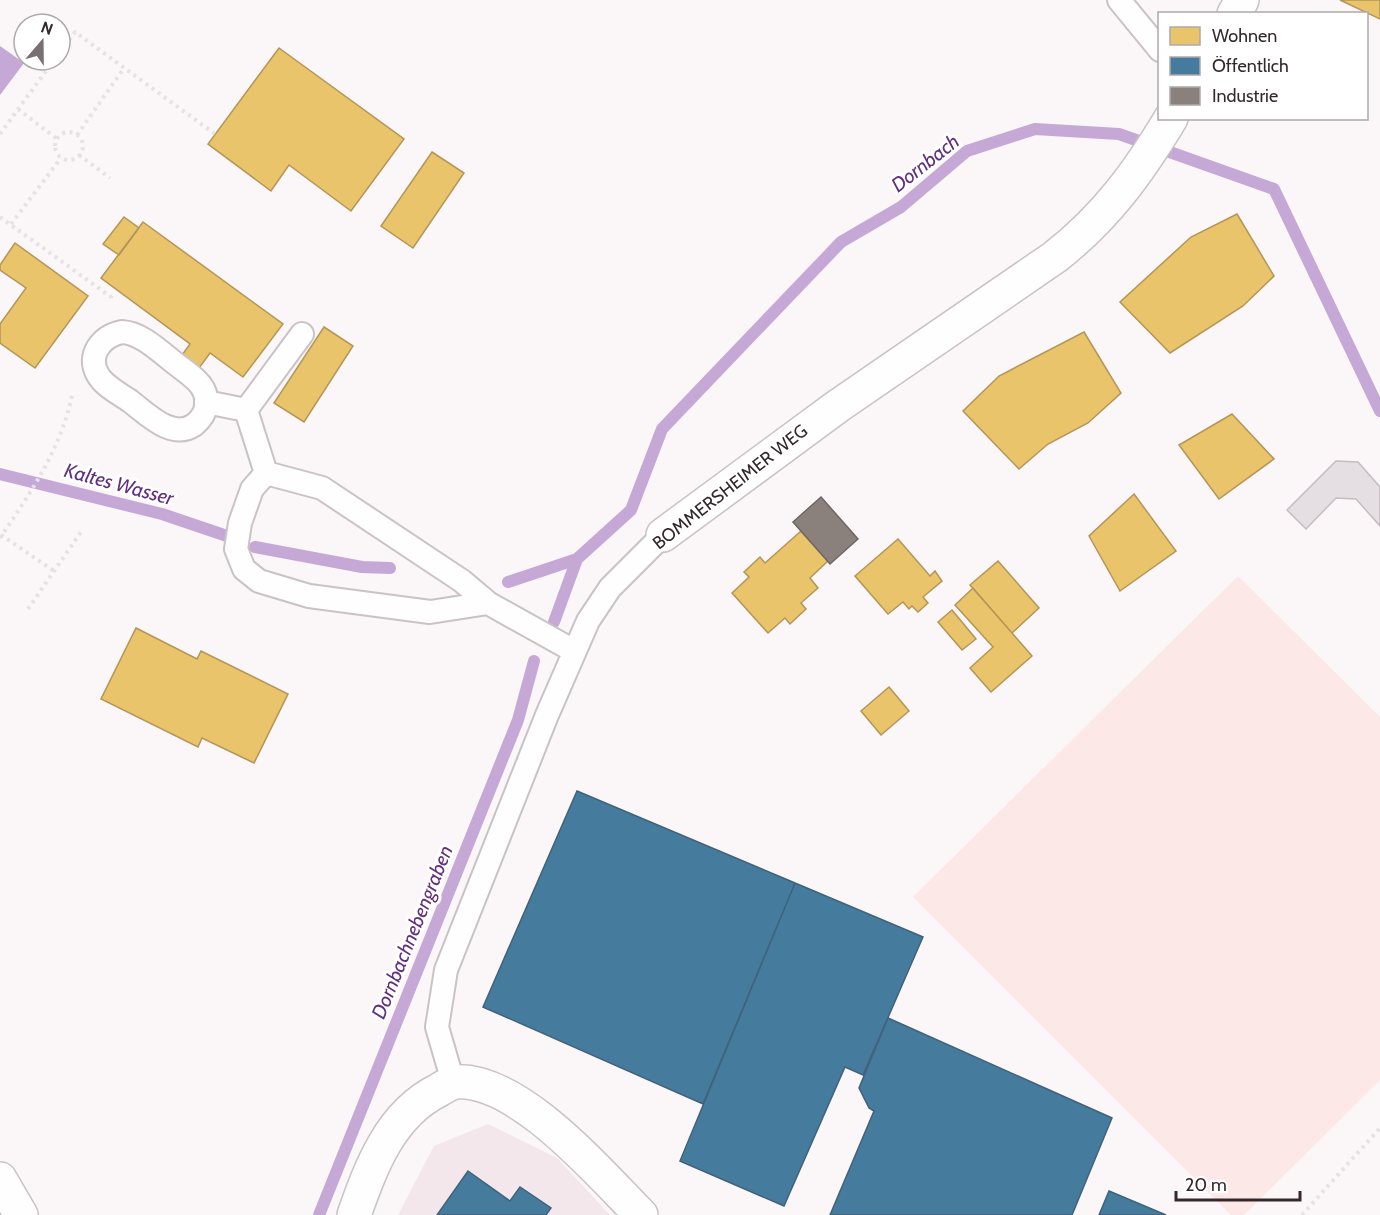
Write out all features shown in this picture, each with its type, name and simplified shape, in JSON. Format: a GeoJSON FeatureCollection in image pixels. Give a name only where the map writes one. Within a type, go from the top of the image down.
{"type":"FeatureCollection","features":[{"type":"Feature","properties":{"kind":"street","name":"BOMMERSHEIMER WEG"},"geometry":{"type":"LineString","coordinates":[[663,535],[838,406],[1055,257],[1104,214],[1149,154],[1170,120]]}},
{"type":"Feature","properties":{"kind":"street"},"geometry":{"type":"LineString","coordinates":[[354,1215],[373,1164],[387,1139],[428,1095],[453,1082],[472,1083],[491,1089],[534,1112],[641,1215]]}},
{"type":"Feature","properties":{"kind":"street"},"geometry":{"type":"LineString","coordinates":[[0,1179],[21,1215]]}},
{"type":"Feature","properties":{"kind":"lane"},"geometry":{"type":"LineString","coordinates":[[1119,0],[1158,48]]}},
{"type":"Feature","properties":{"kind":"lane"},"geometry":{"type":"LineString","coordinates":[[127,332],[136,336],[196,379],[205,392],[206,402],[203,416],[196,424],[185,429],[171,429],[103,381],[94,362],[100,343],[117,333],[127,332]]}},
{"type":"Feature","properties":{"kind":"lane"},"geometry":{"type":"LineString","coordinates":[[246,410],[302,334]]}},
{"type":"Feature","properties":{"kind":"lane"},"geometry":{"type":"LineString","coordinates":[[206,402],[246,410]]}},
{"type":"Feature","properties":{"kind":"lane"},"geometry":{"type":"LineString","coordinates":[[246,410],[266,473]]}},
{"type":"Feature","properties":{"kind":"lane"},"geometry":{"type":"LineString","coordinates":[[266,473],[322,488],[462,581],[488,603],[574,651]]}},
{"type":"Feature","properties":{"kind":"lane"},"geometry":{"type":"LineString","coordinates":[[266,473],[252,489],[240,523],[237,549],[244,569],[259,581],[301,594],[430,612],[488,603]]}},
{"type":"Feature","properties":{"kind":"lane","name":"BOMMERSHEIMER WEG"},"geometry":{"type":"LineString","coordinates":[[453,1082],[437,1027],[446,970],[588,621],[610,588],[663,535]]}},
{"type":"Feature","properties":{"kind":"path"},"geometry":{"type":"LineString","coordinates":[[72,36],[75,32],[215,134]]}},
{"type":"Feature","properties":{"kind":"path"},"geometry":{"type":"LineString","coordinates":[[77,135],[124,68]]}},
{"type":"Feature","properties":{"kind":"path"},"geometry":{"type":"LineString","coordinates":[[0,134],[45,72]]}},
{"type":"Feature","properties":{"kind":"path"},"geometry":{"type":"LineString","coordinates":[[18,110],[57,139]]}},
{"type":"Feature","properties":{"kind":"path"},"geometry":{"type":"LineString","coordinates":[[66,132],[77,135],[82,144],[79,155],[69,160],[61,158],[54,146],[57,139],[66,132]]}},
{"type":"Feature","properties":{"kind":"path"},"geometry":{"type":"LineString","coordinates":[[79,155],[110,178]]}},
{"type":"Feature","properties":{"kind":"path"},"geometry":{"type":"LineString","coordinates":[[11,225],[61,158]]}},
{"type":"Feature","properties":{"kind":"path"},"geometry":{"type":"LineString","coordinates":[[0,217],[111,297],[117,333]]}},
{"type":"Feature","properties":{"kind":"path"},"geometry":{"type":"LineString","coordinates":[[54,571],[0,536],[33,490],[42,467],[66,424],[76,377],[94,362]]}},
{"type":"Feature","properties":{"kind":"path"},"geometry":{"type":"LineString","coordinates":[[28,609],[83,529]]}},
{"type":"Feature","properties":{"kind":"path"},"geometry":{"type":"LineString","coordinates":[[1302,1215],[1380,1128]]}},
{"type":"Feature","properties":{"kind":"shaded area"},"geometry":{"type":"Polygon","coordinates":[[[0,46],[12,54],[12,72],[17,72],[0,95],[0,46]]]}},
{"type":"Feature","properties":{"kind":"shaded area"},"geometry":{"type":"Polygon","coordinates":[[[1238,576],[1380,717],[1380,1080],[1244,1215],[1231,1215],[913,897],[1238,576]]]}},
{"type":"Feature","properties":{"kind":"shaded area"},"geometry":{"type":"Polygon","coordinates":[[[488,1124],[557,1158],[610,1215],[398,1215],[434,1146],[488,1124]]]}},
{"type":"Feature","properties":{"kind":"building: Wohnen"},"geometry":{"type":"Polygon","coordinates":[[[1340,0],[1380,0],[1380,19],[1340,0]]]}},
{"type":"Feature","properties":{"kind":"building: Wohnen"},"geometry":{"type":"Polygon","coordinates":[[[279,48],[404,139],[351,211],[289,165],[271,191],[208,144],[279,48]]]}},
{"type":"Feature","properties":{"kind":"building: Wohnen"},"geometry":{"type":"Polygon","coordinates":[[[432,152],[464,173],[413,248],[381,226],[432,152]]]}},
{"type":"Feature","properties":{"kind":"building: Wohnen"},"geometry":{"type":"Polygon","coordinates":[[[1237,214],[1274,276],[1243,306],[1170,353],[1120,302],[1191,237],[1237,214]]]}},
{"type":"Feature","properties":{"kind":"building: Wohnen"},"geometry":{"type":"Polygon","coordinates":[[[124,217],[139,228],[119,255],[103,244],[124,217]]]}},
{"type":"Feature","properties":{"kind":"building: Wohnen"},"geometry":{"type":"Polygon","coordinates":[[[143,222],[283,324],[243,377],[210,353],[194,375],[177,362],[190,344],[101,278],[143,222]]]}},
{"type":"Feature","properties":{"kind":"building: Wohnen"},"geometry":{"type":"Polygon","coordinates":[[[15,243],[88,296],[35,368],[0,343],[0,324],[26,288],[0,270],[0,265],[15,243]]]}},
{"type":"Feature","properties":{"kind":"building: Wohnen"},"geometry":{"type":"Polygon","coordinates":[[[324,327],[353,346],[304,422],[274,403],[324,327]]]}},
{"type":"Feature","properties":{"kind":"building: Wohnen"},"geometry":{"type":"Polygon","coordinates":[[[1084,332],[1121,393],[1088,423],[1048,444],[1019,469],[963,411],[999,376],[1084,332]]]}},
{"type":"Feature","properties":{"kind":"building: Wohnen"},"geometry":{"type":"Polygon","coordinates":[[[1232,414],[1274,459],[1219,499],[1179,445],[1232,414]]]}},
{"type":"Feature","properties":{"kind":"building: Wohnen"},"geometry":{"type":"Polygon","coordinates":[[[1134,494],[1176,551],[1120,591],[1089,536],[1134,494]]]}},
{"type":"Feature","properties":{"kind":"building: Wohnen"},"geometry":{"type":"Polygon","coordinates":[[[801,531],[828,561],[810,578],[818,588],[801,603],[806,609],[790,624],[785,618],[768,633],[732,593],[749,577],[744,572],[760,557],[765,563],[801,531]]]}},
{"type":"Feature","properties":{"kind":"building: Wohnen"},"geometry":{"type":"Polygon","coordinates":[[[898,539],[930,576],[935,571],[942,581],[923,597],[928,603],[918,612],[912,606],[909,609],[903,602],[888,614],[855,576],[898,539]]]}},
{"type":"Feature","properties":{"kind":"building: Wohnen"},"geometry":{"type":"Polygon","coordinates":[[[998,561],[1039,608],[1012,633],[970,585],[998,561]]]}},
{"type":"Feature","properties":{"kind":"building: Wohnen"},"geometry":{"type":"Polygon","coordinates":[[[973,588],[1032,656],[991,692],[970,668],[993,647],[955,605],[973,588]]]}},
{"type":"Feature","properties":{"kind":"building: Wohnen"},"geometry":{"type":"Polygon","coordinates":[[[952,610],[976,639],[962,650],[938,622],[952,610]]]}},
{"type":"Feature","properties":{"kind":"building: Wohnen"},"geometry":{"type":"Polygon","coordinates":[[[136,628],[197,659],[201,651],[288,694],[254,763],[202,738],[198,747],[101,699],[136,628]]]}},
{"type":"Feature","properties":{"kind":"building: Wohnen"},"geometry":{"type":"Polygon","coordinates":[[[889,687],[909,711],[881,735],[861,711],[889,687]]]}},
{"type":"Feature","properties":{"kind":"building: Öffentlich"},"geometry":{"type":"Polygon","coordinates":[[[577,791],[795,883],[703,1104],[483,1007],[577,791]]]}},
{"type":"Feature","properties":{"kind":"building: Öffentlich"},"geometry":{"type":"Polygon","coordinates":[[[795,883],[923,937],[863,1075],[845,1067],[784,1206],[680,1161],[795,883]]]}},
{"type":"Feature","properties":{"kind":"building: Öffentlich"},"geometry":{"type":"Polygon","coordinates":[[[888,1018],[1112,1118],[1072,1215],[830,1215],[874,1111],[869,1108],[859,1088],[888,1018]]]}},
{"type":"Feature","properties":{"kind":"building: Öffentlich"},"geometry":{"type":"Polygon","coordinates":[[[468,1171],[510,1201],[520,1187],[551,1208],[546,1215],[437,1215],[468,1171]]]}},
{"type":"Feature","properties":{"kind":"building: Öffentlich"},"geometry":{"type":"Polygon","coordinates":[[[1109,1191],[1166,1215],[1099,1215],[1109,1191]]]}},
{"type":"Feature","properties":{"kind":"building: Industrie"},"geometry":{"type":"Polygon","coordinates":[[[821,497],[858,539],[830,564],[793,522],[821,497]]]}},
{"type":"Feature","properties":{"kind":"building: Sonstige"},"geometry":{"type":"Polygon","coordinates":[[[1336,461],[1358,462],[1380,487],[1380,526],[1356,499],[1336,498],[1306,529],[1287,510],[1336,461]]]}},
{"type":"Feature","properties":{"kind":"waterway","name":"Dornbach"},"geometry":{"type":"LineString","coordinates":[[508,582],[577,559],[631,510],[662,429],[841,242],[901,207],[967,151],[1035,129],[1119,134],[1274,189],[1380,411]]}},
{"type":"Feature","properties":{"kind":"waterway","name":"Kaltes Wasser"},"geometry":{"type":"LineString","coordinates":[[0,474],[162,514],[227,536]]}},
{"type":"Feature","properties":{"kind":"waterway","name":"Kaltes Wasser"},"geometry":{"type":"LineString","coordinates":[[255,547],[362,567],[390,568]]}},
{"type":"Feature","properties":{"kind":"waterway","name":"Dornbachnebengraben"},"geometry":{"type":"LineString","coordinates":[[554,622],[577,559]]}},
{"type":"Feature","properties":{"kind":"waterway","name":"Dornbachnebengraben"},"geometry":{"type":"LineString","coordinates":[[319,1215],[518,720],[534,661]]}}]}
